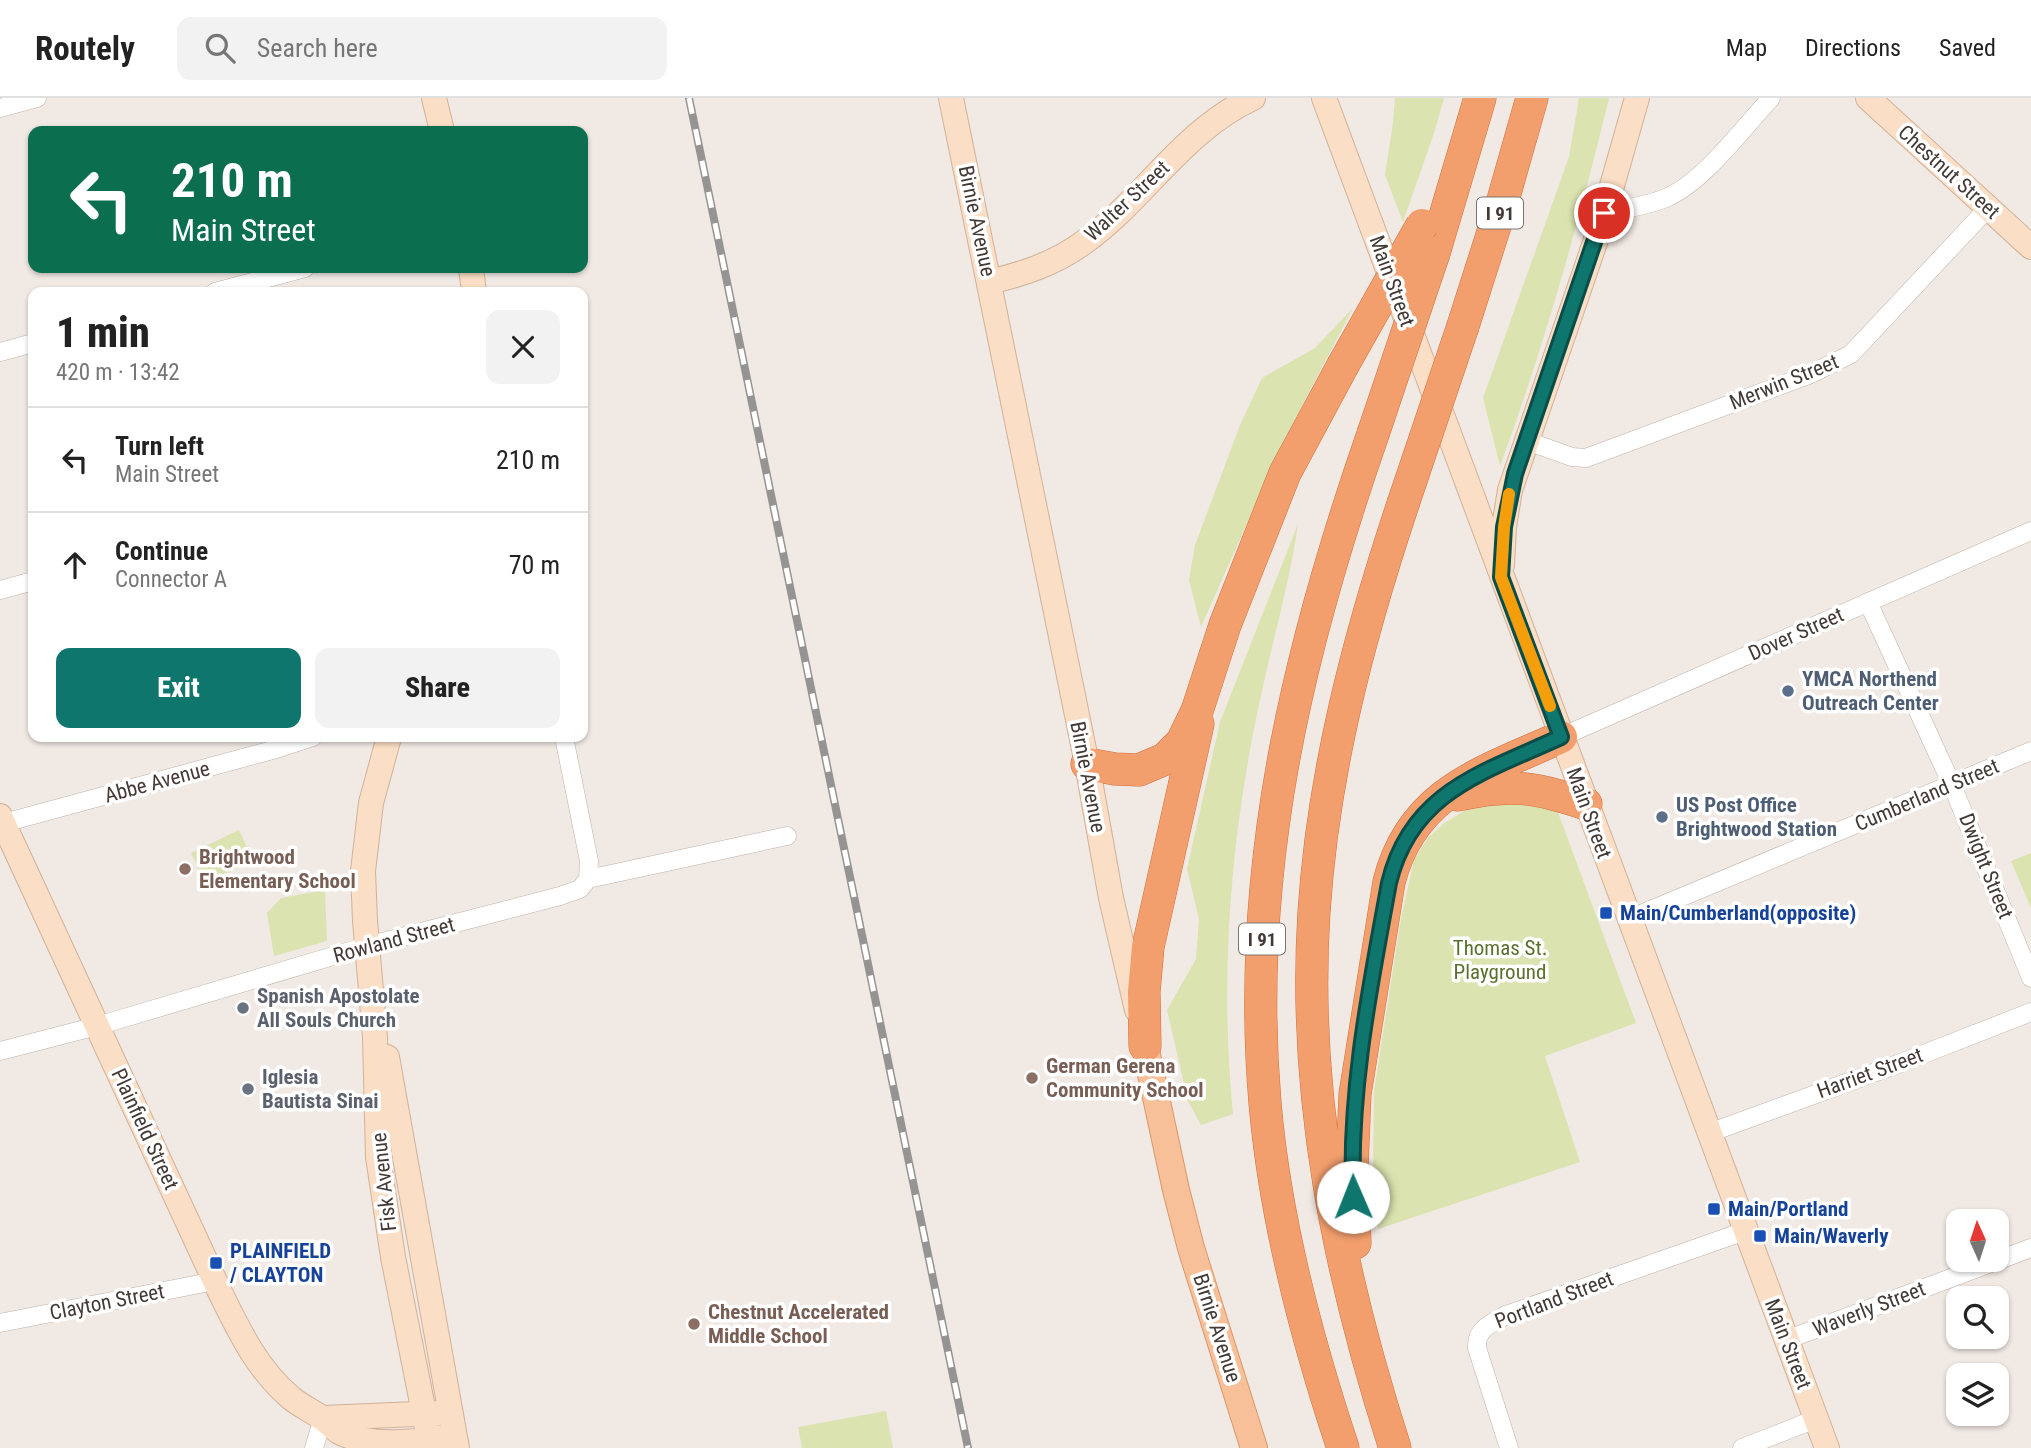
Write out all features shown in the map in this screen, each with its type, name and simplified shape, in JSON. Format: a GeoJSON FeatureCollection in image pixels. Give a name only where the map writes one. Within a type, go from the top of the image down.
{"type":"FeatureCollection","features":[{"type":"Feature","properties":{"kind":"highway","name":"I 91"},"geometry":{"type":"LineString","coordinates":[[1395,1448],[1364,1345],[1334,1222],[1319,1121],[1312,1036],[1314,911],[1322,835],[1341,723],[1372,600],[1501,207],[1532,98]]}},
{"type":"Feature","properties":{"kind":"highway","name":"I 91"},"geometry":{"type":"LineString","coordinates":[[1343,1448],[1299,1296],[1274,1173],[1264,1090],[1261,966],[1269,850],[1290,720],[1320,598],[1373,434],[1428,239],[1478,105]]}},
{"type":"Feature","properties":{"kind":"highway"},"geometry":{"type":"LineString","coordinates":[[1087,764],[1115,769],[1139,769],[1157,763],[1177,748],[1191,728],[1225,625],[1284,473],[1342,367],[1428,239]]}},
{"type":"Feature","properties":{"kind":"highway"},"geometry":{"type":"LineString","coordinates":[[1145,1045],[1144,992],[1148,947],[1197,729],[1225,625]]}},
{"type":"Feature","properties":{"kind":"highway"},"geometry":{"type":"LineString","coordinates":[[1364,1345],[1352,1178],[1353,1119],[1357,1069],[1392,869],[1409,832],[1425,811],[1492,767],[1561,737]]}},
{"type":"Feature","properties":{"kind":"highway"},"geometry":{"type":"LineString","coordinates":[[1443,797],[1511,786],[1548,792],[1586,804]]}},
{"type":"Feature","properties":{"kind":"main road"},"geometry":{"type":"LineString","coordinates":[[434,98],[441,126]]}},
{"type":"Feature","properties":{"kind":"main road","name":"Birnie Avenue"},"geometry":{"type":"LineString","coordinates":[[951,98],[1087,764],[1111,898],[1176,1190],[1191,1248],[1254,1448]]}},
{"type":"Feature","properties":{"kind":"main road","name":"Walter Street"},"geometry":{"type":"LineString","coordinates":[[989,282],[1042,267],[1077,247],[1110,221],[1212,122],[1253,98]]}},
{"type":"Feature","properties":{"kind":"main road","name":"Main Street"},"geometry":{"type":"LineString","coordinates":[[1324,98],[1827,1448]]}},
{"type":"Feature","properties":{"kind":"main road"},"geometry":{"type":"LineString","coordinates":[[1501,577],[1508,502],[1604,213],[1637,98]]}},
{"type":"Feature","properties":{"kind":"main road","name":"Chestnut Street"},"geometry":{"type":"LineString","coordinates":[[1868,98],[2031,247]]}},
{"type":"Feature","properties":{"kind":"main road","name":"Fisk Avenue"},"geometry":{"type":"LineString","coordinates":[[388,742],[371,803],[365,848],[363,896],[375,1037],[378,1157],[393,1257],[426,1415]]}},
{"type":"Feature","properties":{"kind":"main road","name":"Plainfield Street"},"geometry":{"type":"LineString","coordinates":[[1,821],[215,1281],[257,1361],[292,1399],[353,1438],[372,1443],[430,1444],[454,1432]]}},
{"type":"Feature","properties":{"kind":"main road","name":"Fisk Avenue"},"geometry":{"type":"LineString","coordinates":[[367,946],[454,1432]]}},
{"type":"Feature","properties":{"kind":"main road"},"geometry":{"type":"LineString","coordinates":[[426,1415],[430,1444]]}},
{"type":"Feature","properties":{"kind":"main road"},"geometry":{"type":"LineString","coordinates":[[323,1418],[426,1415],[454,1432]]}},
{"type":"Feature","properties":{"kind":"street"},"geometry":{"type":"LineString","coordinates":[[0,108],[37,98]]}},
{"type":"Feature","properties":{"kind":"street"},"geometry":{"type":"LineString","coordinates":[[1604,213],[1665,198],[1683,190],[1770,98]]}},
{"type":"Feature","properties":{"kind":"street","name":"Merwin Street"},"geometry":{"type":"LineString","coordinates":[[1527,441],[1564,455],[1586,458],[1811,374],[1851,354],[1988,208]]}},
{"type":"Feature","properties":{"kind":"street"},"geometry":{"type":"LineString","coordinates":[[234,287],[286,273]]}},
{"type":"Feature","properties":{"kind":"street"},"geometry":{"type":"LineString","coordinates":[[0,352],[28,344]]}},
{"type":"Feature","properties":{"kind":"street","name":"Dover Street"},"geometry":{"type":"LineString","coordinates":[[1561,737],[2031,531]]}},
{"type":"Feature","properties":{"kind":"street"},"geometry":{"type":"LineString","coordinates":[[0,590],[28,582]]}},
{"type":"Feature","properties":{"kind":"street","name":"Dwight Street"},"geometry":{"type":"LineString","coordinates":[[1868,602],[1952,785],[2031,978]]}},
{"type":"Feature","properties":{"kind":"street","name":"Abbe Avenue"},"geometry":{"type":"LineString","coordinates":[[1,821],[298,742]]}},
{"type":"Feature","properties":{"kind":"street"},"geometry":{"type":"LineString","coordinates":[[565,742],[589,861],[588,879]]}},
{"type":"Feature","properties":{"kind":"street","name":"Cumberland Street"},"geometry":{"type":"LineString","coordinates":[[1629,919],[2031,751]]}},
{"type":"Feature","properties":{"kind":"street","name":"Rowland Street"},"geometry":{"type":"LineString","coordinates":[[0,1051],[97,1026],[367,946],[560,896],[580,889],[588,879],[787,836]]}},
{"type":"Feature","properties":{"kind":"street","name":"Harriet Street"},"geometry":{"type":"LineString","coordinates":[[1709,1133],[2031,1012]]}},
{"type":"Feature","properties":{"kind":"street","name":"Portland Street"},"geometry":{"type":"LineString","coordinates":[[1509,1448],[1477,1348],[1476,1338],[1483,1328],[1506,1315],[1745,1231]]}},
{"type":"Feature","properties":{"kind":"street","name":"Waverly Street"},"geometry":{"type":"LineString","coordinates":[[1786,1340],[2031,1248]]}},
{"type":"Feature","properties":{"kind":"street","name":"Clayton Street"},"geometry":{"type":"LineString","coordinates":[[0,1322],[215,1281]]}},
{"type":"Feature","properties":{"kind":"street"},"geometry":{"type":"LineString","coordinates":[[314,1448],[323,1418]]}},
{"type":"Feature","properties":{"kind":"street"},"geometry":{"type":"LineString","coordinates":[[1742,1448],[1816,1419]]}},
{"type":"Feature","properties":{"kind":"green space"},"geometry":{"type":"Polygon","coordinates":[[[1395,98],[1444,98],[1403,222],[1385,175],[1395,98]]]}},
{"type":"Feature","properties":{"kind":"green space"},"geometry":{"type":"Polygon","coordinates":[[[1579,98],[1609,98],[1560,284],[1500,466],[1483,398],[1569,157],[1579,98]]]}},
{"type":"Feature","properties":{"kind":"green space"},"geometry":{"type":"Polygon","coordinates":[[[1353,308],[1284,440],[1201,627],[1189,580],[1195,545],[1240,425],[1262,378],[1315,348],[1353,308]]]}},
{"type":"Feature","properties":{"kind":"green space"},"geometry":{"type":"Polygon","coordinates":[[[1298,524],[1251,743],[1236,848],[1227,1008],[1233,1114],[1201,1125],[1188,1101],[1167,1010],[1196,959],[1199,919],[1187,869],[1220,722],[1298,524]]]}},
{"type":"Feature","properties":{"kind":"green space","name":"Thomas St. Playground"},"geometry":{"type":"Polygon","coordinates":[[[1498,799],[1556,807],[1636,1023],[1545,1056],[1580,1162],[1378,1229],[1373,1173],[1374,1091],[1401,919],[1414,860],[1428,838],[1443,824],[1469,808],[1498,799]]]}},
{"type":"Feature","properties":{"kind":"green space"},"geometry":{"type":"Polygon","coordinates":[[[239,830],[253,860],[206,883],[191,853],[239,830]]]}},
{"type":"Feature","properties":{"kind":"green space"},"geometry":{"type":"Polygon","coordinates":[[[2031,853],[2031,908],[2011,861],[2031,853]]]}},
{"type":"Feature","properties":{"kind":"green space"},"geometry":{"type":"Polygon","coordinates":[[[325,890],[327,941],[274,956],[267,913],[281,898],[325,890]]]}},
{"type":"Feature","properties":{"kind":"green space"},"geometry":{"type":"Polygon","coordinates":[[[886,1411],[893,1448],[802,1448],[798,1427],[886,1411]]]}},
{"type":"Feature","properties":{"kind":"railway"},"geometry":{"type":"LineString","coordinates":[[689,98],[968,1448]]}},
{"type":"Feature","properties":{"kind":"slow traffic"},"geometry":{"type":"LineString","coordinates":[[1509,494],[1501,577],[1550,706]]}},
{"type":"Feature","properties":{"kind":"place","name":"YMCA Northend Outreach Center"},"geometry":{"type":"Point","coordinates":[1788,691]}},
{"type":"Feature","properties":{"kind":"place","name":"US Post Office Brightwood Station"},"geometry":{"type":"Point","coordinates":[1662,817]}},
{"type":"Feature","properties":{"kind":"place","name":"Brightwood Elementary School"},"geometry":{"type":"Point","coordinates":[185,869]}},
{"type":"Feature","properties":{"kind":"place","name":"Main/Cumberland(opposite)"},"geometry":{"type":"Point","coordinates":[1606,913]}},
{"type":"Feature","properties":{"kind":"place","name":"Spanish Apostolate All Souls Church"},"geometry":{"type":"Point","coordinates":[243,1008]}},
{"type":"Feature","properties":{"kind":"place","name":"German Gerena Community School"},"geometry":{"type":"Point","coordinates":[1032,1078]}},
{"type":"Feature","properties":{"kind":"place","name":"Iglesia Bautista Sinai"},"geometry":{"type":"Point","coordinates":[248,1089]}},
{"type":"Feature","properties":{"kind":"place","name":"Main/Portland"},"geometry":{"type":"Point","coordinates":[1714,1209]}},
{"type":"Feature","properties":{"kind":"place","name":"Main/Waverly"},"geometry":{"type":"Point","coordinates":[1760,1236]}},
{"type":"Feature","properties":{"kind":"place","name":"PLAINFIELD / CLAYTON"},"geometry":{"type":"Point","coordinates":[216,1263]}},
{"type":"Feature","properties":{"kind":"place","name":"Chestnut Accelerated Middle School"},"geometry":{"type":"Point","coordinates":[694,1324]}},
{"type":"Feature","properties":{"kind":"route"},"geometry":{"type":"LineString","coordinates":[[1353,1197],[1353,1119],[1357,1069],[1396,856],[1416,821],[1435,802],[1492,767],[1561,737],[1501,577],[1504,527],[1515,474],[1604,213]]}}]}
